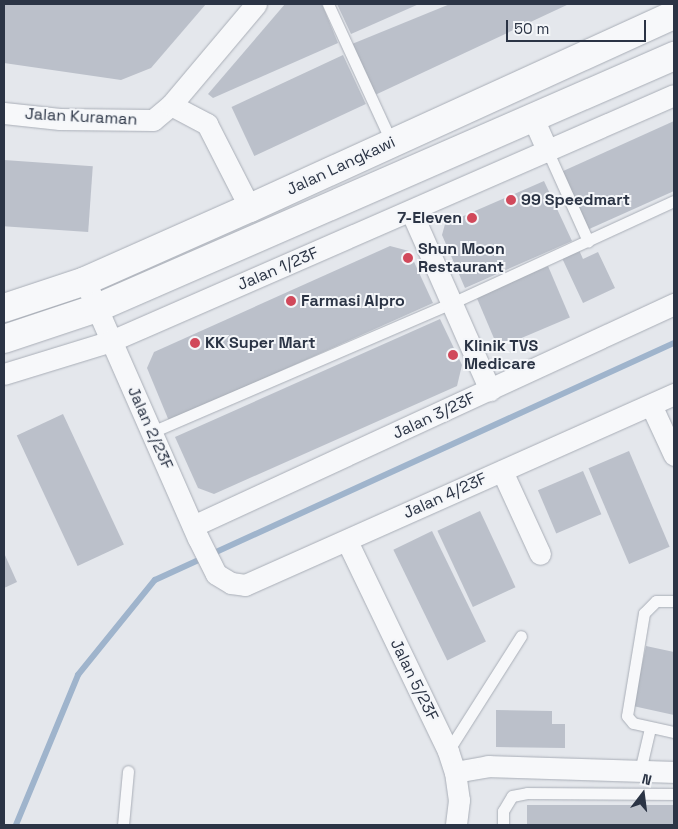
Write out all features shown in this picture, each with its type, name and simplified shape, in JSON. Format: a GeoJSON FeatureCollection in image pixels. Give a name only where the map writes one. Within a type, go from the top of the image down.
{"type":"FeatureCollection","features":[{"type":"Feature","properties":{"kind":"street","name":"Jalan Kuraman"},"geometry":{"type":"LineString","coordinates":[[4,113],[60,119],[154,120],[171,105],[256,4]]}},
{"type":"Feature","properties":{"kind":"street","name":"Jalan Langkawi"},"geometry":{"type":"LineString","coordinates":[[4,308],[85,281],[674,15]]}},
{"type":"Feature","properties":{"kind":"street","name":"Jalan Langkawi"},"geometry":{"type":"LineString","coordinates":[[4,338],[97,308],[532,116],[674,56]]}},
{"type":"Feature","properties":{"kind":"street","name":"Jalan 1/23F"},"geometry":{"type":"LineString","coordinates":[[4,374],[111,341],[674,96]]}},
{"type":"Feature","properties":{"kind":"street"},"geometry":{"type":"LineString","coordinates":[[171,105],[208,124],[250,208]]}},
{"type":"Feature","properties":{"kind":"street"},"geometry":{"type":"LineString","coordinates":[[532,116],[548,152]]}},
{"type":"Feature","properties":{"kind":"street"},"geometry":{"type":"LineString","coordinates":[[411,212],[490,390]]}},
{"type":"Feature","properties":{"kind":"street","name":"Jalan 2/23F"},"geometry":{"type":"LineString","coordinates":[[85,281],[216,574]]}},
{"type":"Feature","properties":{"kind":"street","name":"Jalan 3/23F"},"geometry":{"type":"LineString","coordinates":[[196,532],[490,390],[674,304]]}},
{"type":"Feature","properties":{"kind":"street","name":"Jalan 4/23F"},"geometry":{"type":"LineString","coordinates":[[216,574],[231,583],[245,585],[674,394]]}},
{"type":"Feature","properties":{"kind":"street"},"geometry":{"type":"LineString","coordinates":[[651,405],[674,455]]}},
{"type":"Feature","properties":{"kind":"street"},"geometry":{"type":"LineString","coordinates":[[502,471],[540,554]]}},
{"type":"Feature","properties":{"kind":"street","name":"Jalan 5/23F"},"geometry":{"type":"LineString","coordinates":[[347,541],[448,751],[455,772],[459,800],[456,825]]}},
{"type":"Feature","properties":{"kind":"street"},"geometry":{"type":"LineString","coordinates":[[455,772],[488,766],[674,772]]}},
{"type":"Feature","properties":{"kind":"lane"},"geometry":{"type":"LineString","coordinates":[[328,4],[392,143]]}},
{"type":"Feature","properties":{"kind":"lane"},"geometry":{"type":"LineString","coordinates":[[548,152],[588,241]]}},
{"type":"Feature","properties":{"kind":"lane"},"geometry":{"type":"LineString","coordinates":[[152,432],[452,303],[674,201]]}},
{"type":"Feature","properties":{"kind":"lane"},"geometry":{"type":"LineString","coordinates":[[674,601],[656,601],[644,613],[627,716],[633,723],[674,732]]}},
{"type":"Feature","properties":{"kind":"lane"},"geometry":{"type":"LineString","coordinates":[[448,751],[522,636]]}},
{"type":"Feature","properties":{"kind":"lane"},"geometry":{"type":"LineString","coordinates":[[645,795],[643,771],[650,728]]}},
{"type":"Feature","properties":{"kind":"lane"},"geometry":{"type":"LineString","coordinates":[[123,825],[128,771]]}},
{"type":"Feature","properties":{"kind":"lane"},"geometry":{"type":"LineString","coordinates":[[503,825],[503,811],[512,796],[527,793],[674,794]]}},
{"type":"Feature","properties":{"kind":"building"},"geometry":{"type":"Polygon","coordinates":[[[4,4],[206,4],[151,68],[121,80],[4,63],[4,4]]]}},
{"type":"Feature","properties":{"kind":"building"},"geometry":{"type":"Polygon","coordinates":[[[285,4],[322,4],[338,43],[213,98],[208,94],[285,4]]]}},
{"type":"Feature","properties":{"kind":"building"},"geometry":{"type":"Polygon","coordinates":[[[337,4],[419,4],[351,34],[337,4]]]}},
{"type":"Feature","properties":{"kind":"building"},"geometry":{"type":"Polygon","coordinates":[[[450,4],[569,4],[375,95],[352,44],[450,4]]]}},
{"type":"Feature","properties":{"kind":"building"},"geometry":{"type":"Polygon","coordinates":[[[343,55],[366,104],[254,156],[232,107],[343,55]]]}},
{"type":"Feature","properties":{"kind":"building"},"geometry":{"type":"Polygon","coordinates":[[[674,121],[674,191],[587,230],[561,172],[674,121]]]}},
{"type":"Feature","properties":{"kind":"building"},"geometry":{"type":"Polygon","coordinates":[[[4,160],[93,166],[88,232],[4,226],[4,160]]]}},
{"type":"Feature","properties":{"kind":"building"},"geometry":{"type":"Polygon","coordinates":[[[544,181],[572,241],[465,288],[442,235],[445,224],[544,181]]]}},
{"type":"Feature","properties":{"kind":"building"},"geometry":{"type":"Polygon","coordinates":[[[390,246],[409,251],[433,303],[169,421],[147,368],[154,352],[390,246]]]}},
{"type":"Feature","properties":{"kind":"building"},"geometry":{"type":"Polygon","coordinates":[[[579,250],[583,259],[598,252],[615,288],[583,303],[562,258],[579,250]]]}},
{"type":"Feature","properties":{"kind":"building"},"geometry":{"type":"Polygon","coordinates":[[[548,266],[570,318],[498,348],[476,296],[548,266]]]}},
{"type":"Feature","properties":{"kind":"building"},"geometry":{"type":"Polygon","coordinates":[[[440,319],[462,365],[457,386],[214,494],[198,488],[175,437],[440,319]]]}},
{"type":"Feature","properties":{"kind":"building"},"geometry":{"type":"Polygon","coordinates":[[[63,414],[124,545],[78,566],[17,436],[63,414]]]}},
{"type":"Feature","properties":{"kind":"building"},"geometry":{"type":"Polygon","coordinates":[[[629,451],[670,547],[629,564],[588,468],[629,451]]]}},
{"type":"Feature","properties":{"kind":"building"},"geometry":{"type":"Polygon","coordinates":[[[583,471],[601,514],[556,533],[538,490],[583,471]]]}},
{"type":"Feature","properties":{"kind":"building"},"geometry":{"type":"Polygon","coordinates":[[[480,511],[515,587],[473,607],[437,531],[480,511]]]}},
{"type":"Feature","properties":{"kind":"building"},"geometry":{"type":"Polygon","coordinates":[[[432,531],[486,642],[447,660],[393,550],[432,531]]]}},
{"type":"Feature","properties":{"kind":"building"},"geometry":{"type":"Polygon","coordinates":[[[4,553],[17,582],[4,588],[4,553]]]}},
{"type":"Feature","properties":{"kind":"building"},"geometry":{"type":"Polygon","coordinates":[[[646,646],[674,652],[674,715],[633,706],[646,646]]]}},
{"type":"Feature","properties":{"kind":"building"},"geometry":{"type":"Polygon","coordinates":[[[496,710],[552,711],[552,724],[565,724],[565,748],[496,747],[496,710]]]}},
{"type":"Feature","properties":{"kind":"building"},"geometry":{"type":"Polygon","coordinates":[[[527,805],[674,805],[674,825],[527,825],[527,805]]]}},
{"type":"Feature","properties":{"kind":"waterway"},"geometry":{"type":"LineString","coordinates":[[16,825],[78,675],[155,580],[674,343]]}},
{"type":"Feature","properties":{"kind":"place","name":"99 Speedmart"},"geometry":{"type":"Point","coordinates":[511,200]}},
{"type":"Feature","properties":{"kind":"place","name":"7-Eleven"},"geometry":{"type":"Point","coordinates":[472,218]}},
{"type":"Feature","properties":{"kind":"place","name":"Shun Moon Restaurant"},"geometry":{"type":"Point","coordinates":[408,258]}},
{"type":"Feature","properties":{"kind":"place","name":"Farmasi Alpro"},"geometry":{"type":"Point","coordinates":[291,301]}},
{"type":"Feature","properties":{"kind":"place","name":"KK Super Mart"},"geometry":{"type":"Point","coordinates":[195,343]}},
{"type":"Feature","properties":{"kind":"place","name":"Klinik TVS Medicare"},"geometry":{"type":"Point","coordinates":[453,355]}}]}
